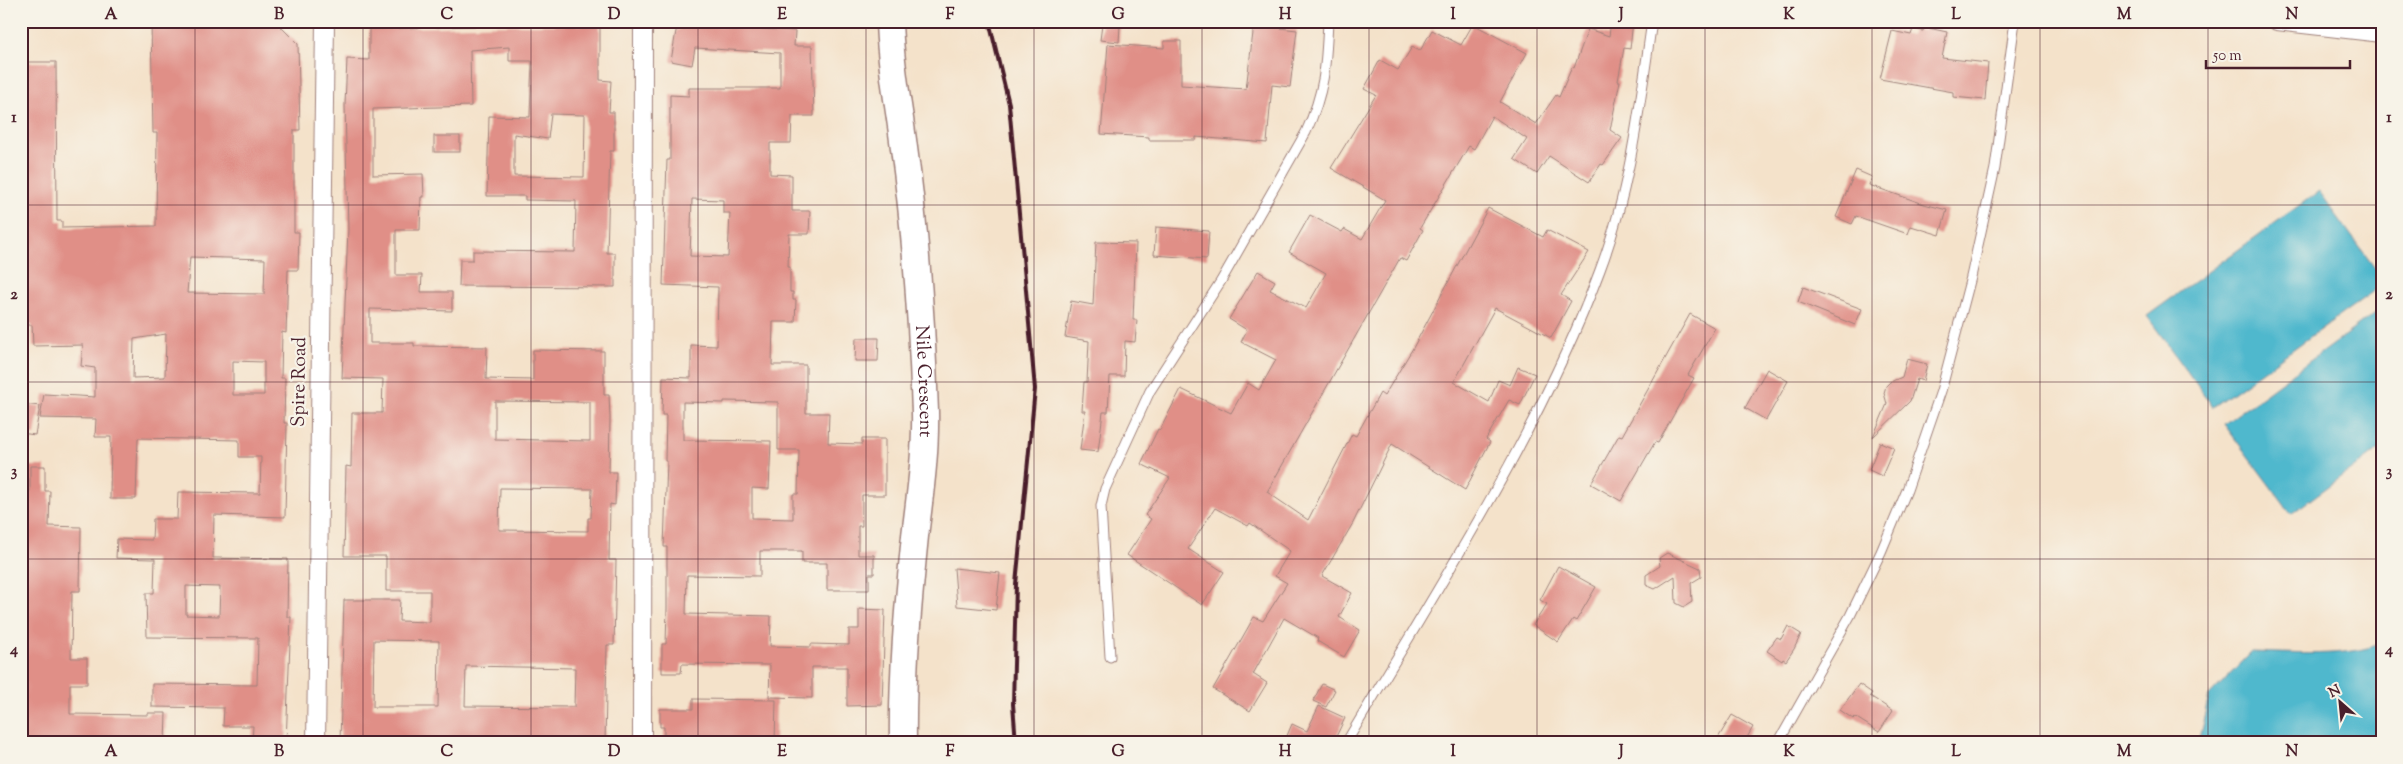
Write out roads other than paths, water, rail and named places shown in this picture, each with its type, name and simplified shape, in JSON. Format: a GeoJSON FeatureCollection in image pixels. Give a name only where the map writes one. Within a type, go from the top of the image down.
{"type":"FeatureCollection","features":[{"type":"Feature","properties":{"kind":"street","name":"Spire Road"},"geometry":{"type":"LineString","coordinates":[[316,743],[325,21]]}},
{"type":"Feature","properties":{"kind":"street"},"geometry":{"type":"LineString","coordinates":[[642,21],[642,743]]}},
{"type":"Feature","properties":{"kind":"street"},"geometry":{"type":"LineString","coordinates":[[871,21],[890,59]]}},
{"type":"Feature","properties":{"kind":"street","name":"Nile Crescent"},"geometry":{"type":"LineString","coordinates":[[889,21],[890,59],[904,148],[915,251],[925,414],[923,466],[906,630],[902,708],[903,743]]}},
{"type":"Feature","properties":{"kind":"street"},"geometry":{"type":"LineString","coordinates":[[2276,21],[2382,33]]}},
{"type":"Feature","properties":{"kind":"lane"},"geometry":{"type":"LineString","coordinates":[[1110,657],[1101,506],[1105,489],[1150,391],[1221,281],[1306,132],[1318,106],[1326,67],[1328,21]]}},
{"type":"Feature","properties":{"kind":"lane"},"geometry":{"type":"LineString","coordinates":[[1346,743],[1502,477],[1558,368],[1601,269],[1622,196],[1638,122],[1652,21]]}},
{"type":"Feature","properties":{"kind":"lane"},"geometry":{"type":"LineString","coordinates":[[1778,743],[1850,616],[1881,552],[1907,490],[1941,391],[1971,277],[1995,168],[2015,21]]}},
{"type":"Feature","properties":{"kind":"water"},"geometry":{"type":"Polygon","coordinates":[[[2319,191],[2382,278],[2382,285],[2213,407],[2147,316],[2319,191]]]}},
{"type":"Feature","properties":{"kind":"water"},"geometry":{"type":"Polygon","coordinates":[[[2382,308],[2382,447],[2291,514],[2224,424],[2382,308]]]}},
{"type":"Feature","properties":{"kind":"water"},"geometry":{"type":"Polygon","coordinates":[[[2382,643],[2382,743],[2198,743],[2209,696],[2252,652],[2336,653],[2368,648],[2382,643]]]}},
{"type":"Feature","properties":{"kind":"railway"},"geometry":{"type":"LineString","coordinates":[[989,21],[1009,104],[1035,389],[1016,584],[1013,704],[1016,743]]}}]}
